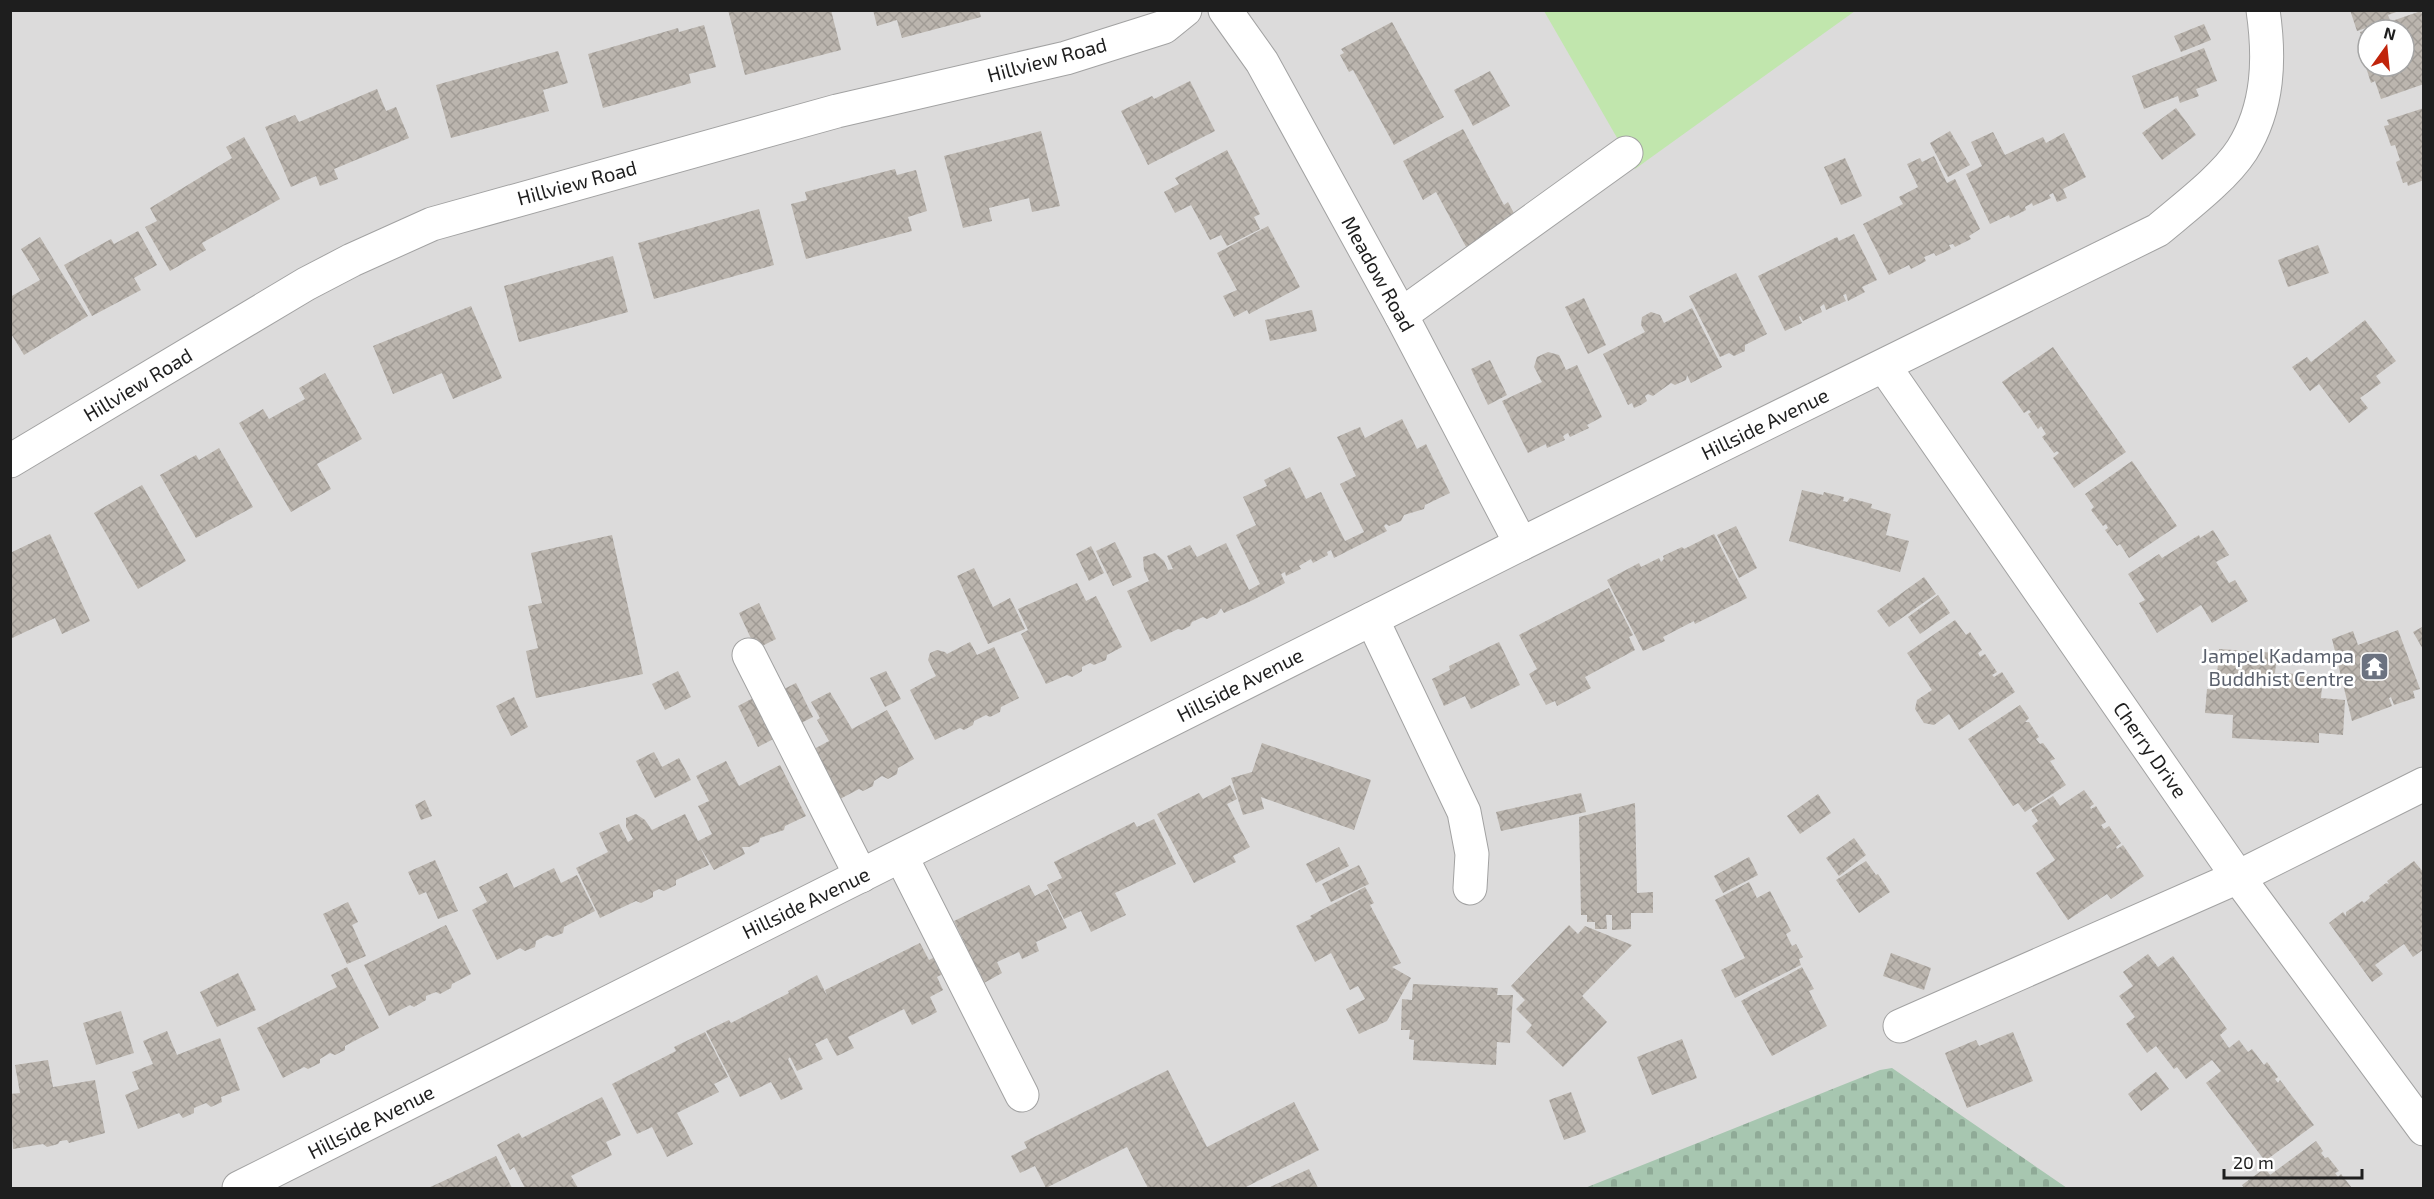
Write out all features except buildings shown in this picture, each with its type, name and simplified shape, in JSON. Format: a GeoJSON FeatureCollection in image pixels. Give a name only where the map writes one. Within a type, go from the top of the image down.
{"type":"FeatureCollection","features":[{"type":"Feature","properties":{"kind":"street","name":"Hillview Road"},"geometry":{"type":"LineString","coordinates":[[10,461],[306,284],[352,260],[432,224],[837,111],[1066,58],[1164,27],[1185,10]]}},
{"type":"Feature","properties":{"kind":"street","name":"Meadow Road"},"geometry":{"type":"LineString","coordinates":[[1225,10],[1262,62],[1401,315],[1521,544]]}},
{"type":"Feature","properties":{"kind":"street","name":"Hillside Avenue"},"geometry":{"type":"LineString","coordinates":[[240,1188],[1521,544],[2158,230],[2210,184],[2242,150],[2257,117],[2266,85],[2268,43],[2264,10]]}},
{"type":"Feature","properties":{"kind":"street"},"geometry":{"type":"LineString","coordinates":[[1401,315],[1626,153]]}},
{"type":"Feature","properties":{"kind":"street","name":"Cherry Drive"},"geometry":{"type":"LineString","coordinates":[[1884,366],[2238,877],[2424,1129]]}},
{"type":"Feature","properties":{"kind":"street"},"geometry":{"type":"LineString","coordinates":[[1372,619],[1464,812],[1472,854],[1470,888]]}},
{"type":"Feature","properties":{"kind":"street"},"geometry":{"type":"LineString","coordinates":[[749,655],[861,876]]}},
{"type":"Feature","properties":{"kind":"street"},"geometry":{"type":"LineString","coordinates":[[1900,1026],[2238,877],[2424,784]]}},
{"type":"Feature","properties":{"kind":"street"},"geometry":{"type":"LineString","coordinates":[[901,855],[1022,1095]]}},
{"type":"Feature","properties":{"kind":"shaded area"},"geometry":{"type":"Polygon","coordinates":[[[11,11],[2423,11],[2423,1188],[11,1188],[11,11]]]}},
{"type":"Feature","properties":{"kind":"green space"},"geometry":{"type":"Polygon","coordinates":[[[1544,11],[1855,11],[1635,169],[1544,11]]]}},
{"type":"Feature","properties":{"kind":"green space"},"geometry":{"type":"Polygon","coordinates":[[[1892,1068],[2067,1188],[1585,1188],[1880,1070],[1892,1068]]]}},
{"type":"Feature","properties":{"kind":"place","name":"Jampel Kadampa Buddhist Centre"},"geometry":{"type":"Point","coordinates":[2375,667]}}]}
